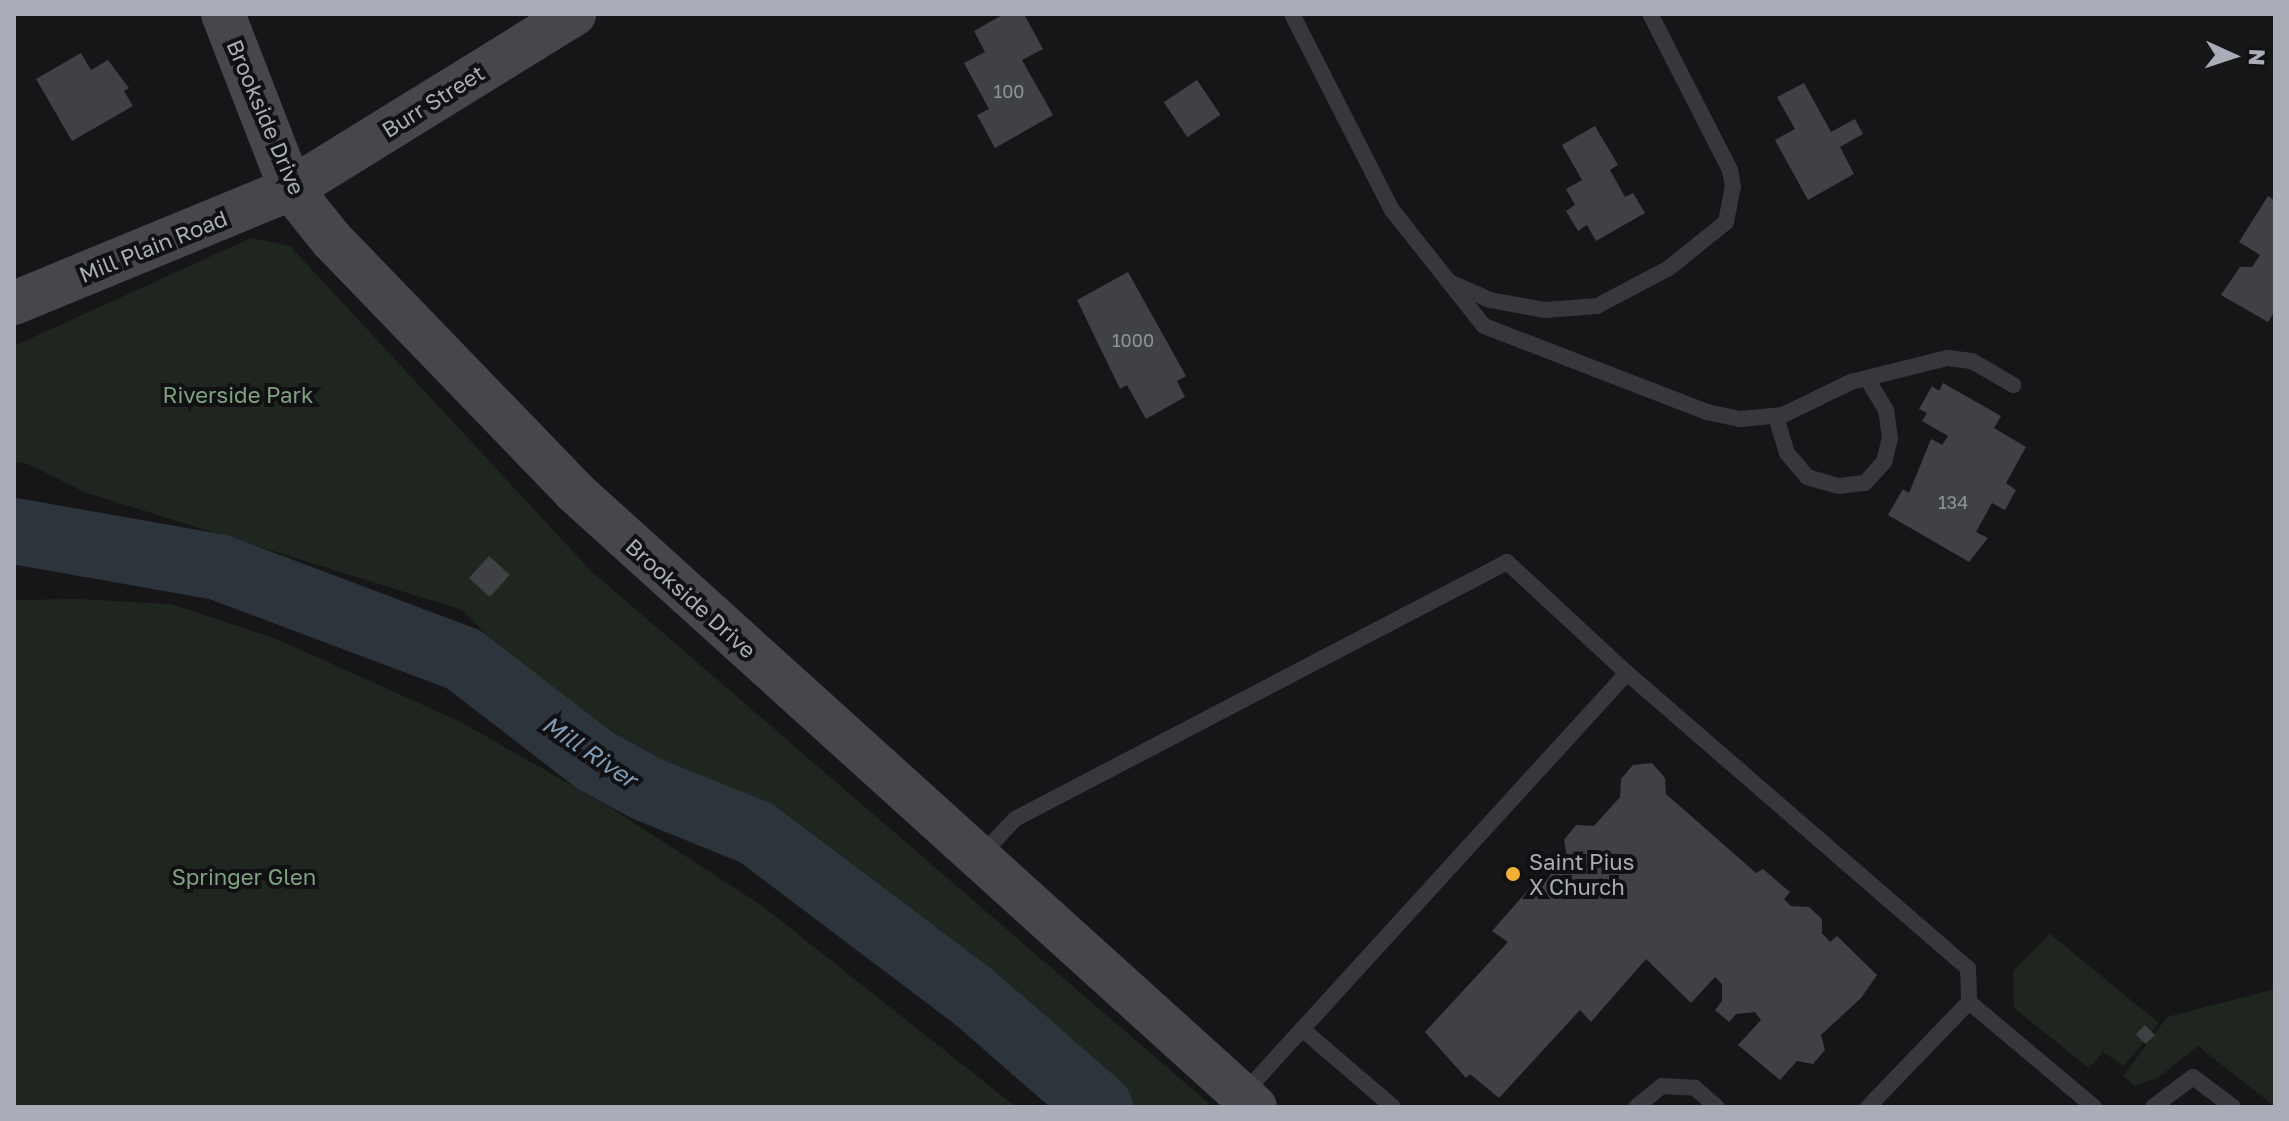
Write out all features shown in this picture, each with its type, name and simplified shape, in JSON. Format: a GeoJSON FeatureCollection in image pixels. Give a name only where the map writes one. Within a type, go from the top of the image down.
{"type":"FeatureCollection","features":[{"type":"Feature","properties":{"kind":"main road","name":"Brookside Drive"},"geometry":{"type":"LineString","coordinates":[[223,14],[291,189],[331,239],[574,491],[1248,1101]]}},
{"type":"Feature","properties":{"kind":"main road","name":"Burr Street"},"geometry":{"type":"LineString","coordinates":[[291,189],[574,14]]}},
{"type":"Feature","properties":{"kind":"main road","name":"Mill Plain Road"},"geometry":{"type":"LineString","coordinates":[[14,303],[291,189]]}},
{"type":"Feature","properties":{"kind":"lane"},"geometry":{"type":"LineString","coordinates":[[1292,14],[1392,210],[1452,283],[1473,316],[1501,334],[1707,412],[1740,419],[1776,417],[1867,378],[1947,358],[1972,361],[2013,385]]}},
{"type":"Feature","properties":{"kind":"lane"},"geometry":{"type":"LineString","coordinates":[[1452,283],[1490,300],[1545,310],[1597,306],[1669,268],[1726,222],[1733,187],[1730,170],[1650,14]]}},
{"type":"Feature","properties":{"kind":"lane"},"geometry":{"type":"LineString","coordinates":[[1776,417],[1787,453],[1807,477],[1839,486],[1865,483],[1884,462],[1890,438],[1886,410],[1867,378]]}},
{"type":"Feature","properties":{"kind":"lane"},"geometry":{"type":"LineString","coordinates":[[979,857],[1015,819],[1507,562],[1627,673],[1968,968],[1969,1002],[1868,1107]]}},
{"type":"Feature","properties":{"kind":"lane"},"geometry":{"type":"LineString","coordinates":[[1248,1101],[1302,1029],[1627,673]]}},
{"type":"Feature","properties":{"kind":"lane"},"geometry":{"type":"LineString","coordinates":[[1969,1002],[2094,1107]]}},
{"type":"Feature","properties":{"kind":"lane"},"geometry":{"type":"LineString","coordinates":[[1302,1029],[1393,1107]]}},
{"type":"Feature","properties":{"kind":"lane"},"geometry":{"type":"LineString","coordinates":[[2153,1107],[2193,1077],[2233,1107]]}},
{"type":"Feature","properties":{"kind":"lane"},"geometry":{"type":"LineString","coordinates":[[1636,1107],[1662,1086],[1695,1088],[1717,1107]]}},
{"type":"Feature","properties":{"kind":"green space","name":"Riverside Park"},"geometry":{"type":"Polygon","coordinates":[[[251,238],[290,246],[591,571],[1213,1107],[1130,1107],[977,974],[859,891],[770,816],[634,761],[544,693],[462,610],[84,492],[28,464],[14,462],[14,346],[251,238]]]}},
{"type":"Feature","properties":{"kind":"green space","name":"Springer Glen"},"geometry":{"type":"Polygon","coordinates":[[[78,599],[171,604],[279,640],[463,723],[611,808],[761,905],[1016,1107],[14,1107],[14,600],[78,599]]]}},
{"type":"Feature","properties":{"kind":"green space"},"geometry":{"type":"Polygon","coordinates":[[[2050,934],[2159,1023],[2124,1066],[2103,1052],[2089,1068],[2014,1008],[2013,971],[2050,934]]]}},
{"type":"Feature","properties":{"kind":"green space"},"geometry":{"type":"Polygon","coordinates":[[[2275,989],[2275,1107],[2198,1046],[2159,1077],[2135,1086],[2123,1076],[2167,1017],[2275,989]]]}},
{"type":"Feature","properties":{"kind":"building"},"geometry":{"type":"Polygon","coordinates":[[[1004,14],[1024,14],[1043,49],[1022,60],[1053,115],[995,148],[977,115],[989,109],[964,63],[985,52],[974,31],[1004,14]]]}},
{"type":"Feature","properties":{"kind":"building"},"geometry":{"type":"Polygon","coordinates":[[[81,53],[91,70],[108,60],[129,88],[124,91],[133,106],[72,141],[36,79],[81,53]]]}},
{"type":"Feature","properties":{"kind":"building"},"geometry":{"type":"Polygon","coordinates":[[[1197,80],[1220,115],[1187,137],[1164,102],[1197,80]]]}},
{"type":"Feature","properties":{"kind":"building"},"geometry":{"type":"Polygon","coordinates":[[[1804,83],[1831,132],[1855,119],[1863,134],[1840,147],[1854,174],[1808,200],[1775,140],[1795,129],[1777,97],[1804,83]]]}},
{"type":"Feature","properties":{"kind":"building"},"geometry":{"type":"Polygon","coordinates":[[[1595,126],[1618,165],[1610,170],[1625,197],[1633,193],[1645,213],[1596,241],[1587,225],[1578,231],[1566,211],[1575,205],[1566,189],[1582,180],[1562,145],[1595,126]]]}},
{"type":"Feature","properties":{"kind":"building"},"geometry":{"type":"Polygon","coordinates":[[[2268,196],[2275,201],[2275,311],[2268,322],[2221,295],[2240,267],[2252,267],[2260,255],[2239,242],[2268,196]]]}},
{"type":"Feature","properties":{"kind":"building"},"geometry":{"type":"Polygon","coordinates":[[[1128,272],[1186,376],[1177,381],[1185,397],[1146,419],[1127,385],[1120,389],[1077,300],[1128,272]]]}},
{"type":"Feature","properties":{"kind":"building"},"geometry":{"type":"Polygon","coordinates":[[[1943,383],[2001,416],[1994,428],[2026,447],[2006,483],[2016,490],[2005,510],[1992,503],[1976,532],[1988,538],[1969,562],[1888,515],[1903,489],[1909,493],[1931,439],[1942,445],[1948,436],[1922,421],[1927,413],[1919,409],[1932,386],[1939,391],[1943,383]]]}},
{"type":"Feature","properties":{"kind":"building"},"geometry":{"type":"Polygon","coordinates":[[[489,556],[510,575],[490,597],[469,578],[489,556]]]}},
{"type":"Feature","properties":{"kind":"building"},"geometry":{"type":"Polygon","coordinates":[[[1652,763],[1665,778],[1666,794],[1756,873],[1763,869],[1790,892],[1784,899],[1791,906],[1809,907],[1822,919],[1822,933],[1830,942],[1837,936],[1877,975],[1861,998],[1821,1035],[1825,1050],[1813,1064],[1797,1061],[1780,1080],[1738,1045],[1761,1020],[1755,1012],[1736,1014],[1729,1022],[1715,1010],[1722,1001],[1722,984],[1715,977],[1691,1003],[1646,959],[1591,1022],[1580,1010],[1499,1098],[1470,1074],[1466,1078],[1425,1032],[1508,942],[1492,931],[1534,883],[1538,887],[1567,857],[1564,840],[1576,825],[1594,826],[1620,797],[1621,779],[1633,765],[1652,763]]]}},
{"type":"Feature","properties":{"kind":"building"},"geometry":{"type":"Polygon","coordinates":[[[2145,1025],[2155,1035],[2146,1044],[2136,1034],[2145,1025]]]}},
{"type":"Feature","properties":{"kind":"waterway","name":"Mill River"},"geometry":{"type":"LineString","coordinates":[[14,531],[218,567],[463,659],[594,760],[647,789],[756,833],[975,998],[1100,1107]]}},
{"type":"Feature","properties":{"kind":"place","name":"Saint Pius X Church"},"geometry":{"type":"Point","coordinates":[1513,874]}}]}
